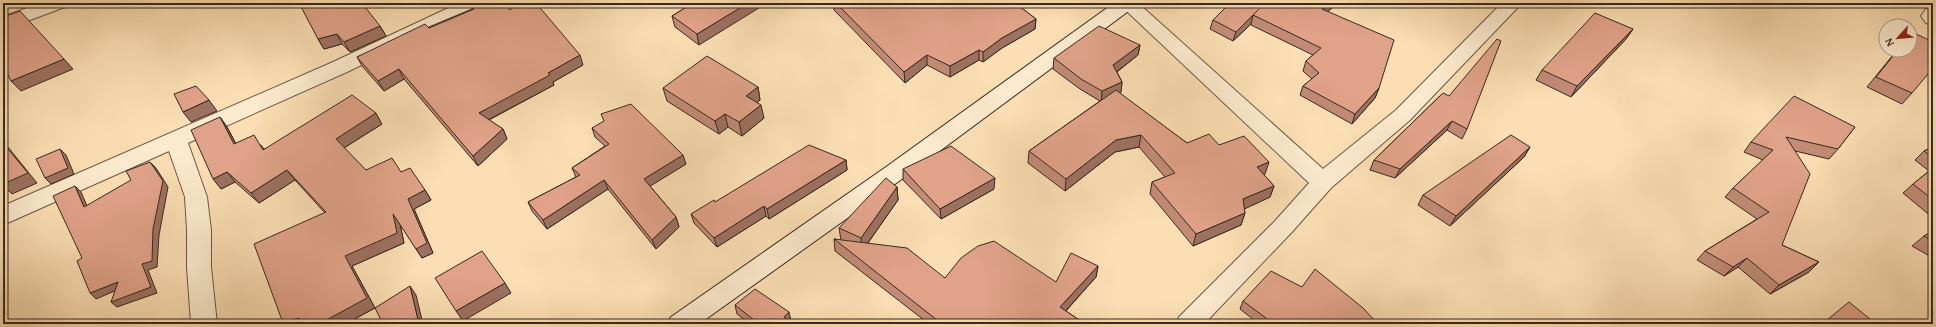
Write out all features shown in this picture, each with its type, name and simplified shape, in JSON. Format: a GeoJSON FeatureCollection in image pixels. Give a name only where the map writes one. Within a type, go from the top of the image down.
{"type":"FeatureCollection","features":[{"type":"Feature","properties":{"kind":"street"},"geometry":{"type":"LineString","coordinates":[[3,24],[58,3]]}},
{"type":"Feature","properties":{"kind":"street"},"geometry":{"type":"LineString","coordinates":[[3,216],[340,66],[474,3]]}},
{"type":"Feature","properties":{"kind":"street"},"geometry":{"type":"LineString","coordinates":[[680,324],[894,173],[1127,3],[1323,182]]}},
{"type":"Feature","properties":{"kind":"street"},"geometry":{"type":"LineString","coordinates":[[1188,324],[1283,227],[1323,182],[1403,115],[1513,3]]}},
{"type":"Feature","properties":{"kind":"street"},"geometry":{"type":"LineString","coordinates":[[1933,13],[1931,16],[1933,19]]}},
{"type":"Feature","properties":{"kind":"street"},"geometry":{"type":"LineString","coordinates":[[176,139],[196,197],[199,230],[199,267],[204,324]]}},
{"type":"Feature","properties":{"kind":"building"},"geometry":{"type":"Polygon","coordinates":[[[299,3],[362,3],[380,26],[344,42],[337,34],[318,39],[299,3]]]}},
{"type":"Feature","properties":{"kind":"building"},"geometry":{"type":"Polygon","coordinates":[[[503,3],[510,10],[516,3],[536,3],[580,55],[548,73],[550,75],[479,113],[503,129],[473,156],[399,69],[378,81],[357,57],[425,24],[429,28],[474,9],[470,4],[503,3]]]}},
{"type":"Feature","properties":{"kind":"building"},"geometry":{"type":"Polygon","coordinates":[[[693,3],[748,3],[697,34],[672,16],[693,3]]]}},
{"type":"Feature","properties":{"kind":"building"},"geometry":{"type":"Polygon","coordinates":[[[836,3],[1015,3],[1036,19],[1002,38],[983,52],[979,50],[950,66],[927,55],[904,72],[836,3]]]}},
{"type":"Feature","properties":{"kind":"building"},"geometry":{"type":"Polygon","coordinates":[[[1230,3],[1329,3],[1322,9],[1394,40],[1379,88],[1355,114],[1303,86],[1319,73],[1306,61],[1321,48],[1253,15],[1236,32],[1213,20],[1230,3]]]}},
{"type":"Feature","properties":{"kind":"building"},"geometry":{"type":"Polygon","coordinates":[[[20,11],[64,59],[11,81],[3,64],[3,17],[20,11]]]}},
{"type":"Feature","properties":{"kind":"building"},"geometry":{"type":"Polygon","coordinates":[[[1595,13],[1633,29],[1577,86],[1542,70],[1595,13]]]}},
{"type":"Feature","properties":{"kind":"building"},"geometry":{"type":"Polygon","coordinates":[[[1099,26],[1140,45],[1113,65],[1122,82],[1102,91],[1081,79],[1054,58],[1099,26]]]}},
{"type":"Feature","properties":{"kind":"building"},"geometry":{"type":"Polygon","coordinates":[[[1918,35],[1933,42],[1933,68],[1912,93],[1876,77],[1891,58],[1918,58],[1918,35]]]}},
{"type":"Feature","properties":{"kind":"building"},"geometry":{"type":"Polygon","coordinates":[[[1497,39],[1501,41],[1467,129],[1452,121],[1400,169],[1374,160],[1443,93],[1449,96],[1497,39]]]}},
{"type":"Feature","properties":{"kind":"building"},"geometry":{"type":"Polygon","coordinates":[[[707,56],[758,87],[746,96],[761,105],[739,122],[725,114],[715,121],[663,88],[707,56]]]}},
{"type":"Feature","properties":{"kind":"building"},"geometry":{"type":"Polygon","coordinates":[[[196,86],[209,100],[183,112],[174,94],[196,86]]]}},
{"type":"Feature","properties":{"kind":"building"},"geometry":{"type":"Polygon","coordinates":[[[1116,90],[1187,143],[1209,134],[1219,145],[1244,136],[1269,162],[1257,167],[1274,186],[1243,199],[1245,213],[1196,234],[1152,182],[1175,173],[1141,135],[1116,140],[1066,179],[1029,151],[1116,90]]]}},
{"type":"Feature","properties":{"kind":"building"},"geometry":{"type":"Polygon","coordinates":[[[352,95],[376,113],[336,139],[366,170],[392,158],[401,172],[410,168],[425,190],[408,199],[427,243],[416,249],[393,214],[397,233],[345,256],[367,298],[319,324],[302,324],[299,318],[283,323],[254,244],[326,212],[287,170],[251,193],[227,172],[213,179],[191,130],[220,117],[234,144],[254,135],[263,150],[352,95]]]}},
{"type":"Feature","properties":{"kind":"building"},"geometry":{"type":"Polygon","coordinates":[[[1794,96],[1855,127],[1838,149],[1786,137],[1810,174],[1782,245],[1819,262],[1779,285],[1747,258],[1733,267],[1705,251],[1769,212],[1733,188],[1773,150],[1751,142],[1794,96]]]}},
{"type":"Feature","properties":{"kind":"building"},"geometry":{"type":"Polygon","coordinates":[[[631,104],[683,155],[644,179],[676,217],[652,240],[604,180],[543,220],[528,202],[580,175],[572,168],[609,144],[592,128],[604,121],[601,114],[631,104]]]}},
{"type":"Feature","properties":{"kind":"building"},"geometry":{"type":"Polygon","coordinates":[[[1511,135],[1530,147],[1456,216],[1423,195],[1511,135]]]}},
{"type":"Feature","properties":{"kind":"building"},"geometry":{"type":"Polygon","coordinates":[[[3,143],[28,173],[3,184],[3,143]]]}},
{"type":"Feature","properties":{"kind":"building"},"geometry":{"type":"Polygon","coordinates":[[[809,145],[846,160],[767,209],[764,206],[714,238],[691,214],[714,200],[715,202],[809,145]]]}},
{"type":"Feature","properties":{"kind":"building"},"geometry":{"type":"Polygon","coordinates":[[[951,146],[995,178],[940,209],[903,169],[951,146]]]}},
{"type":"Feature","properties":{"kind":"building"},"geometry":{"type":"Polygon","coordinates":[[[1933,147],[1933,158],[1924,151],[1933,147]]]}},
{"type":"Feature","properties":{"kind":"building"},"geometry":{"type":"Polygon","coordinates":[[[60,149],[68,168],[45,178],[36,159],[60,149]]]}},
{"type":"Feature","properties":{"kind":"building"},"geometry":{"type":"Polygon","coordinates":[[[150,162],[163,181],[153,229],[152,261],[142,264],[151,287],[111,302],[118,282],[90,293],[77,261],[82,258],[53,196],[75,186],[84,207],[131,180],[126,171],[150,162]]]}},
{"type":"Feature","properties":{"kind":"building"},"geometry":{"type":"Polygon","coordinates":[[[1933,168],[1933,200],[1913,184],[1933,168]]]}},
{"type":"Feature","properties":{"kind":"building"},"geometry":{"type":"Polygon","coordinates":[[[886,178],[897,187],[861,238],[839,228],[884,180],[886,178]]]}},
{"type":"Feature","properties":{"kind":"building"},"geometry":{"type":"Polygon","coordinates":[[[1933,231],[1933,241],[1924,236],[1933,231]]]}},
{"type":"Feature","properties":{"kind":"building"},"geometry":{"type":"Polygon","coordinates":[[[834,239],[907,248],[945,278],[961,258],[978,246],[994,241],[1056,282],[1071,253],[1098,266],[1060,307],[1085,324],[942,324],[834,239]]]}},
{"type":"Feature","properties":{"kind":"building"},"geometry":{"type":"Polygon","coordinates":[[[482,251],[505,283],[456,311],[435,278],[482,251]]]}},
{"type":"Feature","properties":{"kind":"building"},"geometry":{"type":"Polygon","coordinates":[[[1315,269],[1363,308],[1378,324],[1344,324],[1339,319],[1335,324],[1274,324],[1243,301],[1271,271],[1302,287],[1315,269]]]}},
{"type":"Feature","properties":{"kind":"building"},"geometry":{"type":"Polygon","coordinates":[[[410,286],[419,324],[383,324],[375,308],[410,286]]]}},
{"type":"Feature","properties":{"kind":"building"},"geometry":{"type":"Polygon","coordinates":[[[755,289],[789,312],[784,317],[792,324],[759,324],[735,305],[755,289]]]}},
{"type":"Feature","properties":{"kind":"building"},"geometry":{"type":"Polygon","coordinates":[[[1849,302],[1876,324],[1832,324],[1827,320],[1849,302]]]}}]}
